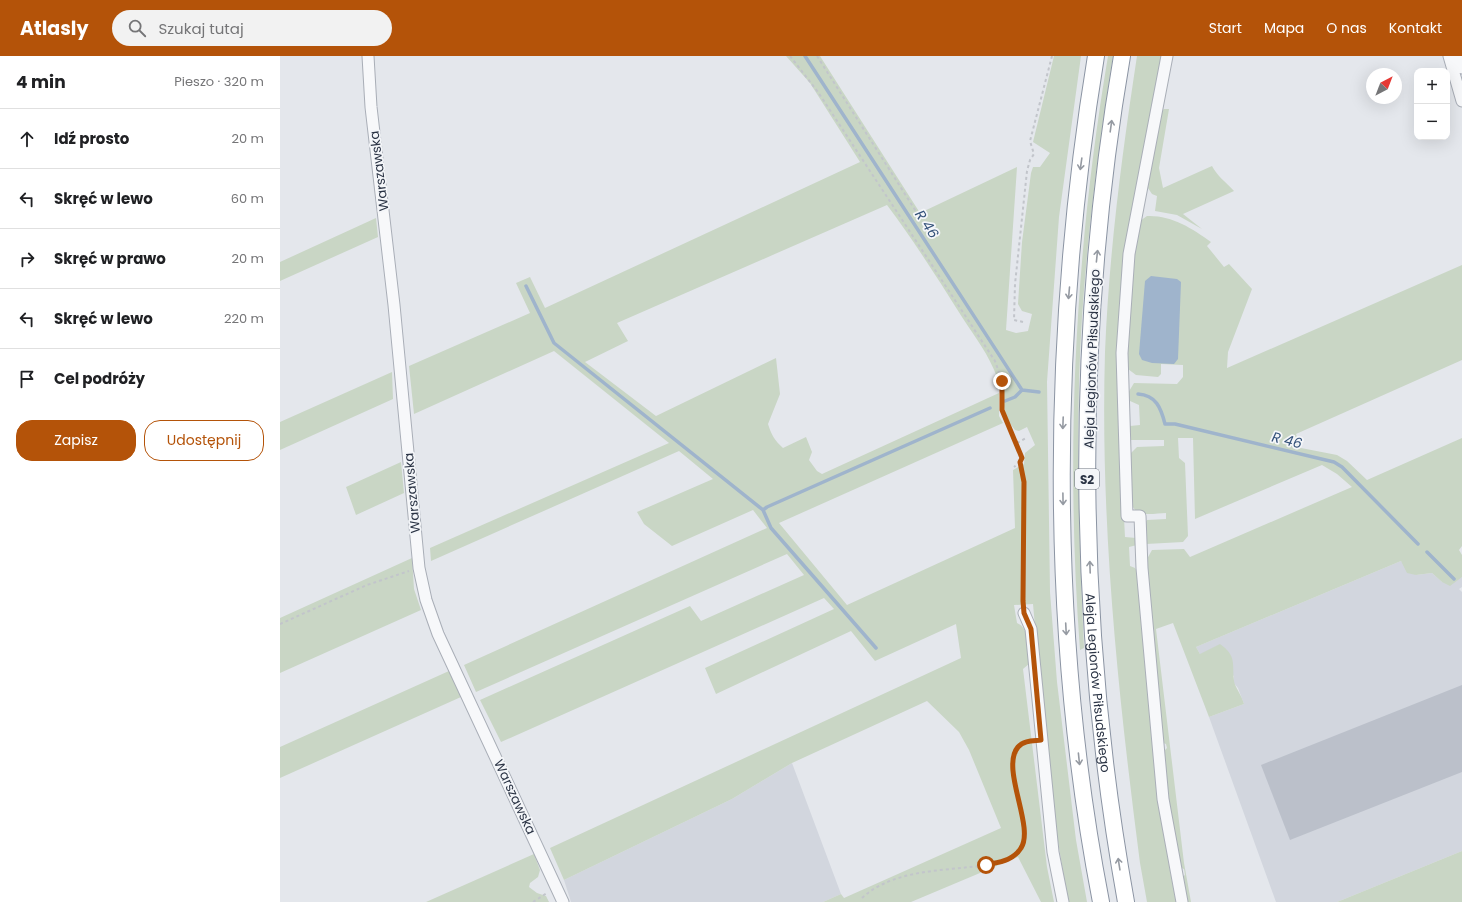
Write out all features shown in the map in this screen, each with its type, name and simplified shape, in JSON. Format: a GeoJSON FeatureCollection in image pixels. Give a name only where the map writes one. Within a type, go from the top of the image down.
{"type":"FeatureCollection","features":[{"type":"Feature","properties":{"kind":"highway","name":"Aleja Legionów Piłsudskiego"},"geometry":{"type":"LineString","coordinates":[[1096,56],[1076,205],[1066,334],[1062,460],[1066,630],[1081,772],[1100,902]]}},
{"type":"Feature","properties":{"kind":"highway","name":"Aleja Legionów Piłsudskiego"},"geometry":{"type":"LineString","coordinates":[[1122,56],[1108,153],[1094,283],[1088,405],[1087,480],[1092,629],[1098,708],[1108,791],[1126,902]]}},
{"type":"Feature","properties":{"kind":"street","name":"Warszawska"},"geometry":{"type":"LineString","coordinates":[[368,56],[419,568],[426,600],[438,634],[563,902]]}},
{"type":"Feature","properties":{"kind":"street"},"geometry":{"type":"LineString","coordinates":[[1167,56],[1129,254],[1122,359],[1126,516],[1140,516],[1142,568],[1163,799],[1182,902]]}},
{"type":"Feature","properties":{"kind":"street"},"geometry":{"type":"LineString","coordinates":[[1449,56],[1462,101]]}},
{"type":"Feature","properties":{"kind":"street"},"geometry":{"type":"LineString","coordinates":[[1457,56],[1462,68]]}},
{"type":"Feature","properties":{"kind":"street"},"geometry":{"type":"LineString","coordinates":[[1024,613],[1031,629],[1053,852],[1063,902]]}},
{"type":"Feature","properties":{"kind":"path"},"geometry":{"type":"LineString","coordinates":[[790,56],[818,92],[995,361],[1002,381],[1002,410],[1004,418],[1017,443],[1022,458],[1020,462],[1024,482],[1024,613]]}},
{"type":"Feature","properties":{"kind":"path"},"geometry":{"type":"LineString","coordinates":[[817,56],[917,212]]}},
{"type":"Feature","properties":{"kind":"path"},"geometry":{"type":"LineString","coordinates":[[1023,322],[1014,320],[1015,284],[1027,171],[1030,160],[1034,154],[1030,141],[1052,56]]}},
{"type":"Feature","properties":{"kind":"path"},"geometry":{"type":"LineString","coordinates":[[1017,443],[1026,438]]}},
{"type":"Feature","properties":{"kind":"path"},"geometry":{"type":"LineString","coordinates":[[1014,467],[1020,462]]}},
{"type":"Feature","properties":{"kind":"path"},"geometry":{"type":"LineString","coordinates":[[280,624],[367,585],[419,568]]}},
{"type":"Feature","properties":{"kind":"path"},"geometry":{"type":"LineString","coordinates":[[862,898],[871,889],[886,881],[928,872],[986,865],[1010,860],[1022,848],[1025,834],[1012,761],[1018,747],[1027,741],[1041,740]]}},
{"type":"Feature","properties":{"kind":"path"},"geometry":{"type":"LineString","coordinates":[[533,902],[557,887]]}},
{"type":"Feature","properties":{"kind":"shaded area"},"geometry":{"type":"Polygon","coordinates":[[[1401,561],[1416,575],[1432,573],[1442,582],[1462,577],[1462,587],[1459,589],[1462,592],[1462,851],[1337,902],[1276,902],[1209,717],[1244,704],[1238,688],[1233,682],[1234,676],[1200,654],[1196,647],[1401,561]]]}},
{"type":"Feature","properties":{"kind":"shaded area"},"geometry":{"type":"Polygon","coordinates":[[[792,763],[841,894],[823,902],[571,902],[564,880],[732,799],[792,763]]]}},
{"type":"Feature","properties":{"kind":"green space"},"geometry":{"type":"Polygon","coordinates":[[[786,56],[820,56],[920,213],[1017,167],[1006,330],[1016,333],[1028,331],[1032,314],[1022,311],[1018,304],[1022,242],[1031,173],[1033,167],[1040,167],[1050,153],[1033,142],[1054,56],[1081,56],[1059,217],[1047,382],[1050,592],[1057,682],[1076,840],[1087,902],[1068,902],[1050,793],[1033,604],[1014,605],[1017,623],[1026,634],[1028,646],[1030,663],[1023,669],[1047,867],[1054,902],[1041,902],[1018,857],[911,902],[823,902],[841,894],[844,898],[1001,828],[969,750],[959,732],[927,701],[792,763],[732,799],[564,880],[550,848],[961,658],[956,624],[875,661],[851,631],[716,694],[705,668],[834,609],[824,598],[501,742],[480,700],[690,606],[701,621],[804,575],[787,554],[476,692],[464,665],[767,528],[753,510],[672,546],[644,524],[637,512],[713,479],[679,451],[431,561],[430,548],[669,443],[554,351],[414,414],[409,366],[530,313],[516,283],[530,277],[545,308],[860,162],[810,83],[786,56]],[[887,205],[617,323],[628,341],[585,362],[656,416],[776,358],[780,394],[768,424],[770,431],[783,448],[806,437],[812,452],[809,460],[817,471],[822,474],[999,393],[999,416],[1003,423],[779,523],[847,605],[1015,528],[1013,470],[1024,464],[1025,453],[1035,445],[1027,427],[1019,431],[1015,430],[1009,422],[1004,403],[1003,377],[997,377],[981,346],[926,260],[887,205]]]}},
{"type":"Feature","properties":{"kind":"green space"},"geometry":{"type":"Polygon","coordinates":[[[1108,56],[1113,56],[1103,121],[1091,219],[1084,284],[1080,358],[1078,482],[1084,648],[1080,650],[1073,501],[1076,352],[1088,204],[1108,56]]]}},
{"type":"Feature","properties":{"kind":"green space"},"geometry":{"type":"Polygon","coordinates":[[[1137,56],[1163,56],[1131,218],[1121,460],[1125,537],[1136,538],[1137,545],[1129,547],[1130,566],[1135,568],[1139,575],[1156,780],[1168,861],[1176,902],[1147,902],[1140,863],[1112,608],[1105,480],[1104,416],[1107,315],[1117,204],[1137,56]]]}},
{"type":"Feature","properties":{"kind":"green space"},"geometry":{"type":"Polygon","coordinates":[[[1164,109],[1169,109],[1159,168],[1163,188],[1212,166],[1219,176],[1234,191],[1183,214],[1202,229],[1177,215],[1155,211],[1157,196],[1152,194],[1148,188],[1161,112],[1164,109]]]}},
{"type":"Feature","properties":{"kind":"green space"},"geometry":{"type":"Polygon","coordinates":[[[1147,216],[1156,216],[1173,220],[1189,227],[1204,237],[1211,242],[1207,246],[1224,267],[1229,264],[1252,289],[1228,352],[1227,368],[1462,265],[1462,360],[1296,434],[1301,448],[1337,455],[1347,461],[1367,480],[1462,438],[1462,546],[1459,550],[1462,555],[1462,577],[1450,586],[1442,582],[1432,573],[1416,575],[1407,573],[1401,561],[1196,647],[1200,654],[1220,644],[1229,652],[1233,661],[1234,683],[1244,704],[1209,717],[1173,623],[1156,629],[1184,863],[1191,902],[1185,902],[1181,878],[1185,875],[1184,869],[1179,867],[1162,753],[1167,748],[1166,744],[1161,742],[1147,559],[1152,550],[1184,549],[1190,557],[1352,487],[1337,474],[1322,465],[1195,519],[1193,438],[1178,438],[1179,458],[1185,463],[1188,536],[1183,542],[1146,544],[1147,520],[1166,519],[1166,513],[1144,514],[1138,512],[1134,508],[1129,495],[1129,455],[1137,447],[1164,446],[1164,440],[1130,440],[1130,426],[1140,425],[1139,405],[1130,401],[1128,393],[1134,383],[1177,384],[1183,377],[1183,365],[1161,364],[1161,374],[1158,377],[1136,375],[1128,369],[1127,333],[1131,276],[1140,221],[1147,216]]]}},
{"type":"Feature","properties":{"kind":"green space"},"geometry":{"type":"Polygon","coordinates":[[[376,218],[378,237],[280,281],[280,262],[376,218]]]}},
{"type":"Feature","properties":{"kind":"green space"},"geometry":{"type":"Polygon","coordinates":[[[392,372],[393,399],[280,450],[280,422],[392,372]]]}},
{"type":"Feature","properties":{"kind":"green space"},"geometry":{"type":"Polygon","coordinates":[[[401,462],[404,493],[356,515],[346,487],[401,462]]]}},
{"type":"Feature","properties":{"kind":"green space"},"geometry":{"type":"Polygon","coordinates":[[[412,558],[414,589],[421,610],[280,673],[280,618],[412,558]]]}},
{"type":"Feature","properties":{"kind":"green space"},"geometry":{"type":"Polygon","coordinates":[[[449,671],[461,697],[280,778],[280,747],[449,671]]]}},
{"type":"Feature","properties":{"kind":"green space"},"geometry":{"type":"Polygon","coordinates":[[[1462,851],[1462,902],[1337,902],[1462,851]]]}},
{"type":"Feature","properties":{"kind":"green space"},"geometry":{"type":"Polygon","coordinates":[[[534,854],[540,870],[538,877],[530,883],[529,887],[537,893],[546,896],[549,902],[426,902],[534,854]]]}},
{"type":"Feature","properties":{"kind":"water"},"geometry":{"type":"Polygon","coordinates":[[[1151,276],[1177,279],[1181,282],[1178,359],[1174,364],[1152,363],[1142,360],[1139,354],[1145,281],[1151,276]]]}},
{"type":"Feature","properties":{"kind":"building"},"geometry":{"type":"Polygon","coordinates":[[[1462,685],[1462,772],[1290,840],[1261,765],[1462,685]]]}},
{"type":"Feature","properties":{"kind":"waterway","name":"R 46"},"geometry":{"type":"LineString","coordinates":[[805,56],[1022,390]]}},
{"type":"Feature","properties":{"kind":"waterway"},"geometry":{"type":"LineString","coordinates":[[526,286],[554,343],[763,510],[990,408]]}},
{"type":"Feature","properties":{"kind":"waterway","name":"R 46"},"geometry":{"type":"LineString","coordinates":[[1022,390],[1039,392]]}},
{"type":"Feature","properties":{"kind":"waterway"},"geometry":{"type":"LineString","coordinates":[[1005,401],[1015,397],[1022,390]]}},
{"type":"Feature","properties":{"kind":"waterway","name":"R 46"},"geometry":{"type":"LineString","coordinates":[[1138,394],[1149,397],[1157,403],[1165,424],[1175,424],[1334,462],[1342,467],[1418,544]]}},
{"type":"Feature","properties":{"kind":"waterway"},"geometry":{"type":"LineString","coordinates":[[763,510],[771,528],[876,648]]}},
{"type":"Feature","properties":{"kind":"waterway","name":"R 46"},"geometry":{"type":"LineString","coordinates":[[1427,552],[1454,579]]}},
{"type":"Feature","properties":{"kind":"route"},"geometry":{"type":"LineString","coordinates":[[986,865],[1010,860],[1022,848],[1025,834],[1012,761],[1018,747],[1027,741],[1041,740],[1031,629],[1024,613],[1023,601],[1024,482],[1020,462],[1022,458],[1017,443],[1004,418],[1001,398],[1002,381]]}}]}
